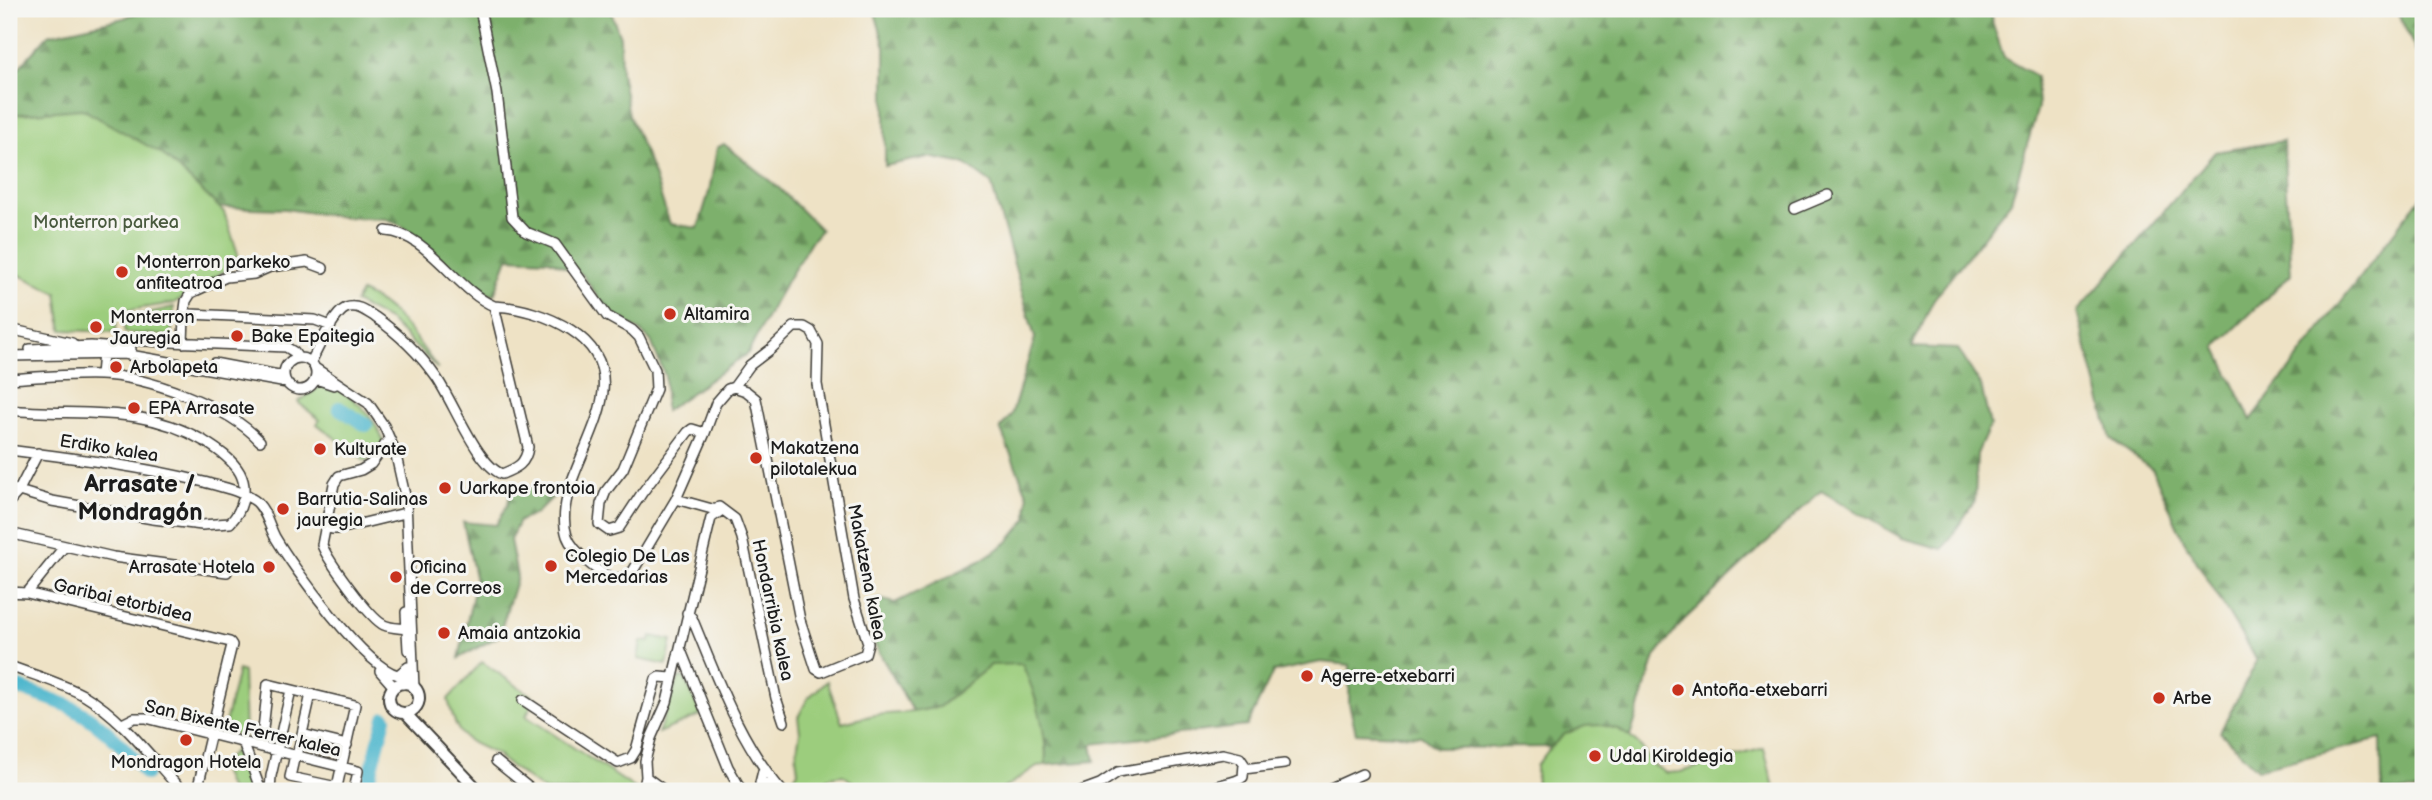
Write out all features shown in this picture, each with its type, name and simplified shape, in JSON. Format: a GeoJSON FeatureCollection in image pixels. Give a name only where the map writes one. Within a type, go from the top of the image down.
{"type":"FeatureCollection","features":[{"type":"Feature","properties":{"kind":"street"},"geometry":{"type":"LineString","coordinates":[[480,9],[497,93],[512,217],[526,232],[555,244],[607,316],[639,337],[656,370],[656,389],[623,469],[612,481],[601,504],[598,517],[603,529],[609,531],[619,528],[688,432],[692,429],[705,432]]}},
{"type":"Feature","properties":{"kind":"street"},"geometry":{"type":"LineString","coordinates":[[1795,209],[1828,195]]}},
{"type":"Feature","properties":{"kind":"street"},"geometry":{"type":"LineString","coordinates":[[316,379],[313,365],[339,314],[349,307],[363,309],[412,347],[445,391],[486,464],[502,474],[519,468],[527,457],[528,447],[495,306],[473,295],[433,256],[405,235],[386,231]]}},
{"type":"Feature","properties":{"kind":"street"},"geometry":{"type":"LineString","coordinates":[[183,343],[186,301],[191,293],[226,277],[254,275],[270,267],[307,262],[323,268]]}},
{"type":"Feature","properties":{"kind":"street","name":"Makatzena kalea"},"geometry":{"type":"LineString","coordinates":[[495,306],[507,306],[567,327],[586,341],[600,363],[604,376],[602,402],[564,511],[566,534],[577,552],[611,577],[626,576],[633,571],[676,499],[716,403],[727,389],[734,387],[746,391],[756,399],[800,620],[816,669],[821,672],[866,654],[869,643],[855,599],[817,384],[819,351],[816,336],[804,327],[794,327],[750,365],[734,387]]}},
{"type":"Feature","properties":{"kind":"street"},"geometry":{"type":"LineString","coordinates":[[184,316],[190,314],[315,320],[331,326]]}},
{"type":"Feature","properties":{"kind":"street"},"geometry":{"type":"LineString","coordinates":[[9,329],[91,346]]}},
{"type":"Feature","properties":{"kind":"street"},"geometry":{"type":"LineString","coordinates":[[114,347],[123,340],[286,347],[298,358],[313,365],[368,403],[384,426],[395,452],[406,500],[404,686]]}},
{"type":"Feature","properties":{"kind":"street"},"geometry":{"type":"LineString","coordinates":[[9,351],[114,347],[286,380]]}},
{"type":"Feature","properties":{"kind":"street"},"geometry":{"type":"LineString","coordinates":[[9,356],[103,353],[286,380]]}},
{"type":"Feature","properties":{"kind":"street"},"geometry":{"type":"LineString","coordinates":[[102,374],[103,353]]}},
{"type":"Feature","properties":{"kind":"street"},"geometry":{"type":"LineString","coordinates":[[298,358],[286,366],[286,380],[297,394],[316,379]]}},
{"type":"Feature","properties":{"kind":"street"},"geometry":{"type":"LineString","coordinates":[[9,379],[102,374],[186,395],[227,414],[248,428],[260,441]]}},
{"type":"Feature","properties":{"kind":"street"},"geometry":{"type":"LineString","coordinates":[[316,379],[335,385],[366,407],[376,420],[387,442],[399,489],[408,667],[404,686],[390,695],[390,702],[395,710],[405,713],[426,734],[467,786],[479,791]]}},
{"type":"Feature","properties":{"kind":"street"},"geometry":{"type":"LineString","coordinates":[[9,410],[112,413],[169,425],[193,435],[223,454],[243,479],[244,495],[238,515],[230,523],[202,525],[59,502],[13,490]]}},
{"type":"Feature","properties":{"kind":"street"},"geometry":{"type":"LineString","coordinates":[[387,442],[371,464],[361,470],[339,476],[334,484],[324,525],[323,549],[357,597],[384,625],[406,629]]}},
{"type":"Feature","properties":{"kind":"street","name":"Erdiko kalea"},"geometry":{"type":"LineString","coordinates":[[9,450],[164,473],[236,491],[257,502],[293,564],[334,617],[372,658]]}},
{"type":"Feature","properties":{"kind":"street"},"geometry":{"type":"LineString","coordinates":[[9,502],[13,490],[38,453]]}},
{"type":"Feature","properties":{"kind":"street"},"geometry":{"type":"LineString","coordinates":[[676,499],[711,505],[723,510]]}},
{"type":"Feature","properties":{"kind":"street"},"geometry":{"type":"LineString","coordinates":[[643,791],[645,761],[651,738],[667,702],[711,518],[705,506]]}},
{"type":"Feature","properties":{"kind":"street"},"geometry":{"type":"LineString","coordinates":[[711,518],[723,510]]}},
{"type":"Feature","properties":{"kind":"street","name":"Hondarribia kalea"},"geometry":{"type":"LineString","coordinates":[[723,510],[735,519],[742,538],[776,698],[784,722]]}},
{"type":"Feature","properties":{"kind":"street"},"geometry":{"type":"LineString","coordinates":[[324,525],[332,529],[339,528],[401,514]]}},
{"type":"Feature","properties":{"kind":"street"},"geometry":{"type":"LineString","coordinates":[[9,533],[132,561],[227,572]]}},
{"type":"Feature","properties":{"kind":"street"},"geometry":{"type":"LineString","coordinates":[[27,593],[64,547]]}},
{"type":"Feature","properties":{"kind":"street","name":"Garibai etorbidea"},"geometry":{"type":"LineString","coordinates":[[9,592],[27,593],[230,642],[231,648],[211,734]]}},
{"type":"Feature","properties":{"kind":"street"},"geometry":{"type":"LineString","coordinates":[[687,613],[692,618],[734,717],[779,788]]}},
{"type":"Feature","properties":{"kind":"street"},"geometry":{"type":"LineString","coordinates":[[680,646],[688,672],[728,767],[742,791]]}},
{"type":"Feature","properties":{"kind":"street"},"geometry":{"type":"LineString","coordinates":[[372,658],[377,669],[419,699],[416,707],[405,713]]}},
{"type":"Feature","properties":{"kind":"street"},"geometry":{"type":"LineString","coordinates":[[372,658],[390,673],[398,674],[408,667]]}},
{"type":"Feature","properties":{"kind":"street"},"geometry":{"type":"LineString","coordinates":[[9,666],[83,695],[122,724],[182,791]]}},
{"type":"Feature","properties":{"kind":"street"},"geometry":{"type":"LineString","coordinates":[[523,700],[618,763],[631,758],[636,750],[656,679],[688,672]]}},
{"type":"Feature","properties":{"kind":"street"},"geometry":{"type":"LineString","coordinates":[[261,747],[268,684],[291,690],[311,694],[355,705],[337,787],[290,777],[311,694]]}},
{"type":"Feature","properties":{"kind":"street"},"geometry":{"type":"LineString","coordinates":[[270,791],[291,690]]}},
{"type":"Feature","properties":{"kind":"street"},"geometry":{"type":"LineString","coordinates":[[416,707],[426,734]]}},
{"type":"Feature","properties":{"kind":"street","name":"San Bixente Ferrer kalea"},"geometry":{"type":"LineString","coordinates":[[122,724],[141,717],[358,771],[354,791]]}},
{"type":"Feature","properties":{"kind":"street"},"geometry":{"type":"LineString","coordinates":[[645,719],[657,724]]}},
{"type":"Feature","properties":{"kind":"street"},"geometry":{"type":"LineString","coordinates":[[197,791],[211,734]]}},
{"type":"Feature","properties":{"kind":"street"},"geometry":{"type":"LineString","coordinates":[[302,734],[346,745]]}},
{"type":"Feature","properties":{"kind":"street"},"geometry":{"type":"LineString","coordinates":[[243,742],[261,791]]}},
{"type":"Feature","properties":{"kind":"street"},"geometry":{"type":"LineString","coordinates":[[1080,791],[1100,784],[1118,772],[1200,757],[1233,755],[1240,758],[1244,769],[1243,777],[1237,781],[1213,786],[1208,791]]}},
{"type":"Feature","properties":{"kind":"street"},"geometry":{"type":"LineString","coordinates":[[496,761],[533,791]]}},
{"type":"Feature","properties":{"kind":"street"},"geometry":{"type":"LineString","coordinates":[[1244,769],[1284,764]]}},
{"type":"Feature","properties":{"kind":"street"},"geometry":{"type":"LineString","coordinates":[[1324,791],[1362,774]]}},
{"type":"Feature","properties":{"kind":"street"},"geometry":{"type":"LineString","coordinates":[[646,777],[665,791]]}},
{"type":"Feature","properties":{"kind":"street"},"geometry":{"type":"LineString","coordinates":[[9,786],[23,791]]}},
{"type":"Feature","properties":{"kind":"street"},"geometry":{"type":"LineString","coordinates":[[1166,791],[1195,791]]}},
{"type":"Feature","properties":{"kind":"green space"},"geometry":{"type":"Polygon","coordinates":[[[145,9],[610,9],[620,37],[621,73],[629,115],[654,175],[670,224],[698,228],[709,192],[717,148],[724,144],[780,189],[821,230],[811,241],[774,303],[748,353],[665,411],[665,376],[651,341],[639,330],[609,313],[582,274],[549,260],[508,258],[494,295],[484,296],[404,227],[386,219],[342,217],[285,209],[219,207],[162,154],[82,109],[9,115],[9,79],[48,35],[124,18],[145,9]]]}},
{"type":"Feature","properties":{"kind":"green space"},"geometry":{"type":"Polygon","coordinates":[[[874,9],[1993,9],[1991,18],[2004,58],[2036,76],[2038,107],[2011,201],[1934,299],[1912,347],[1958,349],[1981,386],[1990,425],[1977,454],[1975,501],[1943,549],[1902,538],[1821,491],[1684,620],[1655,657],[1630,737],[1617,729],[1565,734],[1551,747],[1436,748],[1421,736],[1356,733],[1349,703],[1350,665],[1321,662],[1273,672],[1247,726],[1092,744],[1095,761],[1046,765],[1046,740],[991,665],[939,707],[913,712],[875,645],[870,613],[878,599],[895,603],[978,562],[1008,542],[1027,519],[1028,496],[1000,428],[1011,416],[1035,338],[991,183],[965,164],[928,157],[885,166],[885,47],[874,9]]]}},
{"type":"Feature","properties":{"kind":"green space"},"geometry":{"type":"Polygon","coordinates":[[[2396,9],[2423,9],[2423,66],[2396,9]]]}},
{"type":"Feature","properties":{"kind":"green space","name":"Monterron parkea"},"geometry":{"type":"Polygon","coordinates":[[[82,109],[162,154],[224,212],[238,254],[232,266],[174,303],[117,312],[116,332],[62,330],[57,293],[9,270],[9,115],[82,109]]]}},
{"type":"Feature","properties":{"kind":"green space"},"geometry":{"type":"Polygon","coordinates":[[[2283,141],[2291,274],[2216,347],[2251,420],[2423,194],[2423,791],[2382,791],[2381,739],[2257,769],[2220,732],[2257,661],[2183,539],[2153,470],[2111,439],[2077,312],[2215,152],[2283,141]]]}},
{"type":"Feature","properties":{"kind":"green space"},"geometry":{"type":"Polygon","coordinates":[[[361,292],[374,298],[395,315],[438,369],[390,321],[355,302],[361,292]]]}},
{"type":"Feature","properties":{"kind":"green space"},"geometry":{"type":"Polygon","coordinates":[[[174,307],[171,336],[126,333],[124,330],[130,317],[174,307]]]}},
{"type":"Feature","properties":{"kind":"green space"},"geometry":{"type":"Polygon","coordinates":[[[324,384],[352,398],[368,414],[379,432],[383,441],[372,458],[369,457],[366,462],[317,424],[320,420],[298,402],[324,384]]]}},
{"type":"Feature","properties":{"kind":"green space"},"geometry":{"type":"Polygon","coordinates":[[[527,487],[555,495],[536,514],[519,521],[510,540],[517,577],[499,636],[459,658],[476,581],[463,522],[496,525],[508,504],[511,489],[527,487]]]}},
{"type":"Feature","properties":{"kind":"green space"},"geometry":{"type":"Polygon","coordinates":[[[651,636],[672,640],[667,665],[638,659],[641,641],[650,642],[651,636]]]}},
{"type":"Feature","properties":{"kind":"green space"},"geometry":{"type":"Polygon","coordinates":[[[482,662],[535,698],[526,716],[639,791],[545,791],[499,758],[500,756],[470,741],[459,731],[448,699],[482,662]]]}},
{"type":"Feature","properties":{"kind":"green space"},"geometry":{"type":"Polygon","coordinates":[[[1022,664],[1040,713],[1046,765],[1037,766],[1000,791],[865,791],[843,775],[830,777],[816,791],[801,791],[792,781],[798,771],[798,717],[808,698],[827,681],[842,723],[874,715],[939,707],[991,665],[1022,664]]]}},
{"type":"Feature","properties":{"kind":"green space"},"geometry":{"type":"Polygon","coordinates":[[[238,670],[243,672],[245,736],[223,731],[238,670]]]}},
{"type":"Feature","properties":{"kind":"green space"},"geometry":{"type":"Polygon","coordinates":[[[684,677],[701,715],[658,733],[679,678],[684,677]]]}},
{"type":"Feature","properties":{"kind":"green space","name":"Udal Kiroldegia"},"geometry":{"type":"Polygon","coordinates":[[[1601,725],[1617,729],[1630,737],[1642,748],[1652,764],[1666,773],[1680,772],[1764,748],[1775,791],[1537,791],[1536,766],[1551,747],[1565,734],[1585,726],[1601,725]]]}},
{"type":"Feature","properties":{"kind":"green space"},"geometry":{"type":"Polygon","coordinates":[[[239,746],[257,791],[230,791],[220,766],[239,746]]]}},
{"type":"Feature","properties":{"kind":"waterway"},"geometry":{"type":"LineString","coordinates":[[339,408],[366,425]]}},
{"type":"Feature","properties":{"kind":"waterway"},"geometry":{"type":"LineString","coordinates":[[9,684],[66,705],[89,718],[120,744],[146,774]]}},
{"type":"Feature","properties":{"kind":"waterway"},"geometry":{"type":"LineString","coordinates":[[366,791],[385,718]]}},
{"type":"Feature","properties":{"kind":"place","name":"Monterron parkeko anfiteatroa"},"geometry":{"type":"Point","coordinates":[122,272]}},
{"type":"Feature","properties":{"kind":"place","name":"Altamira"},"geometry":{"type":"Point","coordinates":[670,314]}},
{"type":"Feature","properties":{"kind":"place","name":"Monterron Jauregia"},"geometry":{"type":"Point","coordinates":[96,327]}},
{"type":"Feature","properties":{"kind":"place","name":"Bake Epaitegia"},"geometry":{"type":"Point","coordinates":[237,336]}},
{"type":"Feature","properties":{"kind":"place","name":"Arbolapeta"},"geometry":{"type":"Point","coordinates":[116,367]}},
{"type":"Feature","properties":{"kind":"place","name":"EPA Arrasate"},"geometry":{"type":"Point","coordinates":[134,408]}},
{"type":"Feature","properties":{"kind":"place","name":"Kulturate"},"geometry":{"type":"Point","coordinates":[320,449]}},
{"type":"Feature","properties":{"kind":"place","name":"Makatzena pilotalekua"},"geometry":{"type":"Point","coordinates":[756,458]}},
{"type":"Feature","properties":{"kind":"place","name":"Uarkape frontoia"},"geometry":{"type":"Point","coordinates":[445,488]}},
{"type":"Feature","properties":{"kind":"place","name":"Barrutia-Salinas jauregia"},"geometry":{"type":"Point","coordinates":[283,509]}},
{"type":"Feature","properties":{"kind":"place","name":"Colegio De Las Mercedarias"},"geometry":{"type":"Point","coordinates":[551,566]}},
{"type":"Feature","properties":{"kind":"place","name":"Arrasate Hotela"},"geometry":{"type":"Point","coordinates":[269,567]}},
{"type":"Feature","properties":{"kind":"place","name":"Oficina de Correos"},"geometry":{"type":"Point","coordinates":[396,577]}},
{"type":"Feature","properties":{"kind":"place","name":"Amaia antzokia"},"geometry":{"type":"Point","coordinates":[444,633]}},
{"type":"Feature","properties":{"kind":"place","name":"Agerre-etxebarri"},"geometry":{"type":"Point","coordinates":[1307,676]}},
{"type":"Feature","properties":{"kind":"place","name":"Antoña-etxebarri"},"geometry":{"type":"Point","coordinates":[1678,690]}},
{"type":"Feature","properties":{"kind":"place","name":"Arbe"},"geometry":{"type":"Point","coordinates":[2159,698]}},
{"type":"Feature","properties":{"kind":"place","name":"Mondragon Hotela"},"geometry":{"type":"Point","coordinates":[186,740]}},
{"type":"Feature","properties":{"kind":"place","name":"Udal Kiroldegia"},"geometry":{"type":"Point","coordinates":[1595,756]}},
{"type":"Feature","properties":{"kind":"district","name":"Arrasate / Mondragón"},"geometry":{"type":"Point","coordinates":[140,498]}}]}
